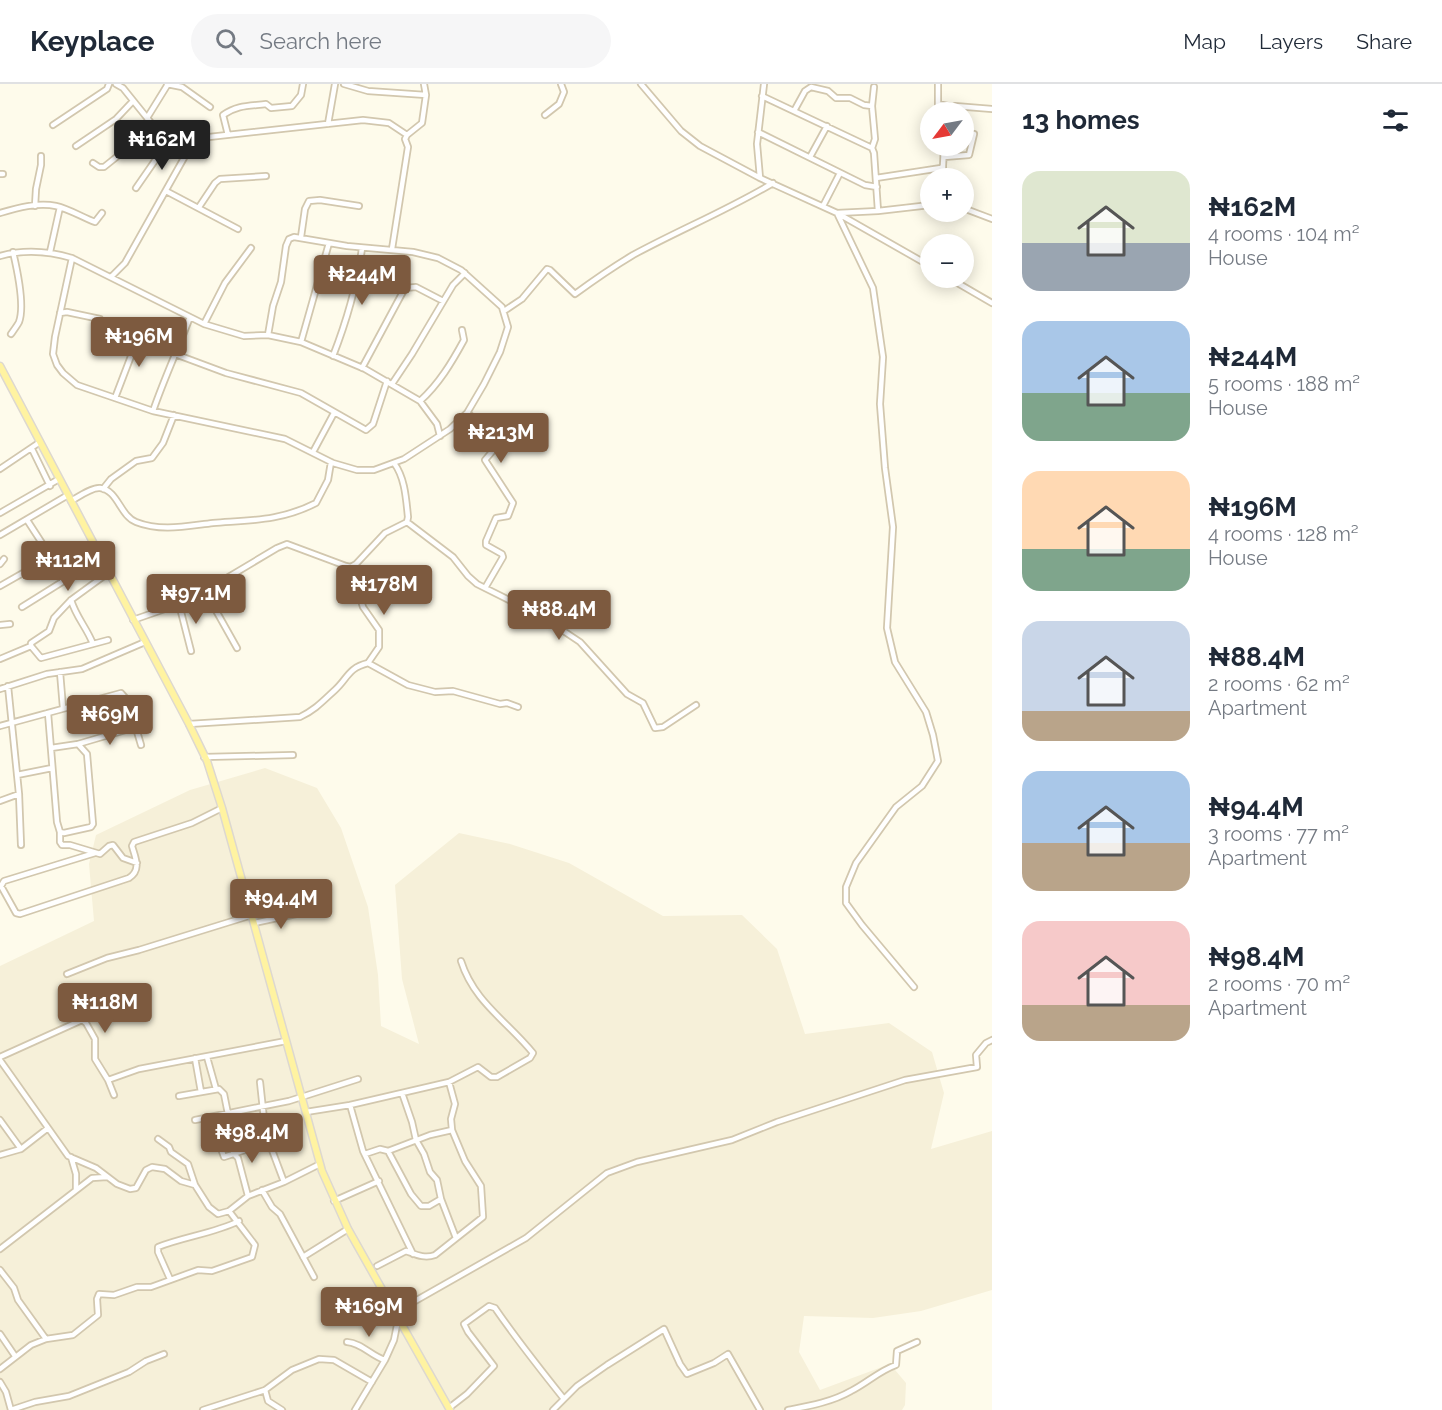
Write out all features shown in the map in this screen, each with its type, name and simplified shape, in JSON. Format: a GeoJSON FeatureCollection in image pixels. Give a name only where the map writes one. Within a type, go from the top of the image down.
{"type":"FeatureCollection","features":[{"type":"Feature","properties":{"kind":"main road"},"geometry":{"type":"LineString","coordinates":[[0,366],[189,724],[204,757],[222,808],[320,1164],[348,1229],[449,1409]]}},
{"type":"Feature","properties":{"kind":"street"},"geometry":{"type":"LineString","coordinates":[[53,124],[103,91],[109,84]]}},
{"type":"Feature","properties":{"kind":"street"},"geometry":{"type":"LineString","coordinates":[[116,84],[123,88],[166,140],[186,155]]}},
{"type":"Feature","properties":{"kind":"street"},"geometry":{"type":"LineString","coordinates":[[147,118],[167,84],[178,85],[210,107]]}},
{"type":"Feature","properties":{"kind":"street"},"geometry":{"type":"LineString","coordinates":[[228,135],[223,115],[230,110],[245,105],[266,104],[271,108],[292,106],[301,95],[303,84]]}},
{"type":"Feature","properties":{"kind":"street"},"geometry":{"type":"LineString","coordinates":[[328,123],[335,84]]}},
{"type":"Feature","properties":{"kind":"street"},"geometry":{"type":"LineString","coordinates":[[344,84],[368,91],[426,95]]}},
{"type":"Feature","properties":{"kind":"street"},"geometry":{"type":"LineString","coordinates":[[392,249],[408,147],[405,140],[407,135],[422,124],[426,95],[424,84]]}},
{"type":"Feature","properties":{"kind":"street"},"geometry":{"type":"LineString","coordinates":[[545,115],[561,100],[564,92],[561,84]]}},
{"type":"Feature","properties":{"kind":"street"},"geometry":{"type":"LineString","coordinates":[[641,84],[666,115],[686,136],[700,146],[760,178],[837,213],[920,260]]}},
{"type":"Feature","properties":{"kind":"street"},"geometry":{"type":"LineString","coordinates":[[760,178],[758,132],[764,84]]}},
{"type":"Feature","properties":{"kind":"street"},"geometry":{"type":"LineString","coordinates":[[938,84],[938,102]]}},
{"type":"Feature","properties":{"kind":"street"},"geometry":{"type":"LineString","coordinates":[[794,111],[805,90],[811,87],[828,91],[836,98],[850,98],[872,106]]}},
{"type":"Feature","properties":{"kind":"street"},"geometry":{"type":"LineString","coordinates":[[874,87],[872,106],[875,139],[872,148],[878,211]]}},
{"type":"Feature","properties":{"kind":"street"},"geometry":{"type":"LineString","coordinates":[[762,96],[872,148]]}},
{"type":"Feature","properties":{"kind":"street"},"geometry":{"type":"LineString","coordinates":[[76,146],[116,119],[133,101]]}},
{"type":"Feature","properties":{"kind":"street"},"geometry":{"type":"LineString","coordinates":[[974,109],[992,109]]}},
{"type":"Feature","properties":{"kind":"street"},"geometry":{"type":"LineString","coordinates":[[111,277],[125,263],[186,155],[200,138],[328,123],[379,120],[393,125],[407,135]]}},
{"type":"Feature","properties":{"kind":"street"},"geometry":{"type":"LineString","coordinates":[[810,158],[826,126]]}},
{"type":"Feature","properties":{"kind":"street"},"geometry":{"type":"LineString","coordinates":[[93,163],[104,167],[154,127]]}},
{"type":"Feature","properties":{"kind":"street"},"geometry":{"type":"LineString","coordinates":[[758,132],[865,185],[876,187]]}},
{"type":"Feature","properties":{"kind":"street"},"geometry":{"type":"LineString","coordinates":[[136,188],[166,140]]}},
{"type":"Feature","properties":{"kind":"street"},"geometry":{"type":"LineString","coordinates":[[35,206],[36,189],[42,165],[41,156]]}},
{"type":"Feature","properties":{"kind":"street"},"geometry":{"type":"LineString","coordinates":[[876,178],[940,168],[943,166],[944,157],[956,156]]}},
{"type":"Feature","properties":{"kind":"street"},"geometry":{"type":"LineString","coordinates":[[823,206],[840,173]]}},
{"type":"Feature","properties":{"kind":"street"},"geometry":{"type":"LineString","coordinates":[[199,207],[220,179],[266,176]]}},
{"type":"Feature","properties":{"kind":"street"},"geometry":{"type":"LineString","coordinates":[[504,311],[522,299],[547,269],[575,294],[633,255],[743,201],[773,183]]}},
{"type":"Feature","properties":{"kind":"street"},"geometry":{"type":"LineString","coordinates":[[166,191],[238,229]]}},
{"type":"Feature","properties":{"kind":"street"},"geometry":{"type":"LineString","coordinates":[[301,237],[305,209],[309,201],[320,200],[358,206]]}},
{"type":"Feature","properties":{"kind":"street"},"geometry":{"type":"LineString","coordinates":[[0,213],[49,205],[60,207],[95,222],[102,213]]}},
{"type":"Feature","properties":{"kind":"street"},"geometry":{"type":"LineString","coordinates":[[50,252],[60,207]]}},
{"type":"Feature","properties":{"kind":"street"},"geometry":{"type":"LineString","coordinates":[[837,213],[920,207]]}},
{"type":"Feature","properties":{"kind":"street"},"geometry":{"type":"LineString","coordinates":[[974,212],[992,219]]}},
{"type":"Feature","properties":{"kind":"street"},"geometry":{"type":"LineString","coordinates":[[837,213],[873,288],[883,357],[880,404],[893,527],[886,628],[895,662],[926,712],[938,761],[922,786],[896,807],[855,863],[846,887],[846,903],[914,987]]}},
{"type":"Feature","properties":{"kind":"street"},"geometry":{"type":"LineString","coordinates":[[72,258],[53,354],[63,374],[77,385],[153,411],[259,432],[296,443],[347,468],[366,470],[394,463],[450,429],[467,413],[484,384],[505,339],[508,327],[504,311],[495,299],[450,262],[392,249],[362,248],[301,237],[291,238],[287,242],[281,282],[273,306],[268,335]]}},
{"type":"Feature","properties":{"kind":"street"},"geometry":{"type":"LineString","coordinates":[[301,342],[328,243]]}},
{"type":"Feature","properties":{"kind":"street"},"geometry":{"type":"LineString","coordinates":[[204,324],[225,283],[251,248]]}},
{"type":"Feature","properties":{"kind":"street"},"geometry":{"type":"LineString","coordinates":[[333,356],[344,331],[358,277],[362,248]]}},
{"type":"Feature","properties":{"kind":"street"},"geometry":{"type":"LineString","coordinates":[[11,334],[20,321],[19,273],[13,252]]}},
{"type":"Feature","properties":{"kind":"street"},"geometry":{"type":"LineString","coordinates":[[0,256],[13,252],[50,252],[72,258],[204,324],[228,333],[248,337],[257,334],[268,335],[301,342],[362,368],[420,401],[437,424],[440,436]]}},
{"type":"Feature","properties":{"kind":"street"},"geometry":{"type":"LineString","coordinates":[[175,354],[226,373],[301,393],[362,429],[368,429],[389,383],[453,285],[465,273]]}},
{"type":"Feature","properties":{"kind":"street"},"geometry":{"type":"LineString","coordinates":[[358,277],[382,280],[405,288],[416,287],[443,302]]}},
{"type":"Feature","properties":{"kind":"street"},"geometry":{"type":"LineString","coordinates":[[362,368],[405,288]]}},
{"type":"Feature","properties":{"kind":"street"},"geometry":{"type":"LineString","coordinates":[[966,288],[992,303]]}},
{"type":"Feature","properties":{"kind":"street"},"geometry":{"type":"LineString","coordinates":[[63,302],[67,312]]}},
{"type":"Feature","properties":{"kind":"street"},"geometry":{"type":"LineString","coordinates":[[60,314],[67,312],[100,319],[104,327]]}},
{"type":"Feature","properties":{"kind":"street"},"geometry":{"type":"LineString","coordinates":[[153,411],[190,317]]}},
{"type":"Feature","properties":{"kind":"street"},"geometry":{"type":"LineString","coordinates":[[115,398],[141,330]]}},
{"type":"Feature","properties":{"kind":"street"},"geometry":{"type":"LineString","coordinates":[[420,401],[433,389],[454,358],[464,340],[462,330]]}},
{"type":"Feature","properties":{"kind":"street"},"geometry":{"type":"LineString","coordinates":[[313,452],[334,413]]}},
{"type":"Feature","properties":{"kind":"street"},"geometry":{"type":"LineString","coordinates":[[467,413],[502,440],[485,460],[513,503],[508,516],[496,518],[486,541],[486,545],[502,554],[503,557],[485,588]]}},
{"type":"Feature","properties":{"kind":"street"},"geometry":{"type":"LineString","coordinates":[[103,489],[136,461],[152,458],[163,443],[174,415]]}},
{"type":"Feature","properties":{"kind":"street"},"geometry":{"type":"LineString","coordinates":[[437,424],[450,429]]}},
{"type":"Feature","properties":{"kind":"street"},"geometry":{"type":"LineString","coordinates":[[0,469],[40,442]]}},
{"type":"Feature","properties":{"kind":"street"},"geometry":{"type":"LineString","coordinates":[[32,449],[50,486]]}},
{"type":"Feature","properties":{"kind":"street"},"geometry":{"type":"LineString","coordinates":[[0,535],[69,498],[94,489],[103,489],[112,495],[130,520],[157,528],[256,522],[284,517],[316,503],[328,480],[331,462]]}},
{"type":"Feature","properties":{"kind":"street"},"geometry":{"type":"LineString","coordinates":[[394,463],[401,474],[403,483],[407,522]]}},
{"type":"Feature","properties":{"kind":"street"},"geometry":{"type":"LineString","coordinates":[[0,513],[59,479]]}},
{"type":"Feature","properties":{"kind":"street"},"geometry":{"type":"LineString","coordinates":[[22,607],[62,582],[63,577],[27,520]]}},
{"type":"Feature","properties":{"kind":"street"},"geometry":{"type":"LineString","coordinates":[[407,522],[453,557],[468,576],[485,588],[541,616],[580,642],[627,694],[643,703],[656,728],[663,727],[696,705]]}},
{"type":"Feature","properties":{"kind":"street"},"geometry":{"type":"LineString","coordinates":[[351,567],[385,533],[407,522]]}},
{"type":"Feature","properties":{"kind":"street"},"geometry":{"type":"LineString","coordinates":[[133,620],[179,604],[287,544],[351,567]]}},
{"type":"Feature","properties":{"kind":"street"},"geometry":{"type":"LineString","coordinates":[[0,585],[51,557]]}},
{"type":"Feature","properties":{"kind":"street"},"geometry":{"type":"LineString","coordinates":[[0,564],[4,559]]}},
{"type":"Feature","properties":{"kind":"street"},"geometry":{"type":"LineString","coordinates":[[189,724],[300,717],[313,711],[327,695],[336,689],[349,672],[368,663],[379,647],[379,630],[363,608],[351,567]]}},
{"type":"Feature","properties":{"kind":"street"},"geometry":{"type":"LineString","coordinates":[[0,660],[31,646],[31,643],[49,631],[54,618],[70,600],[108,573]]}},
{"type":"Feature","properties":{"kind":"street"},"geometry":{"type":"LineString","coordinates":[[205,591],[237,648]]}},
{"type":"Feature","properties":{"kind":"street"},"geometry":{"type":"LineString","coordinates":[[70,600],[76,615],[88,630],[93,644]]}},
{"type":"Feature","properties":{"kind":"street"},"geometry":{"type":"LineString","coordinates":[[179,604],[191,651]]}},
{"type":"Feature","properties":{"kind":"street"},"geometry":{"type":"LineString","coordinates":[[0,625],[10,624]]}},
{"type":"Feature","properties":{"kind":"street"},"geometry":{"type":"LineString","coordinates":[[31,646],[41,658],[108,640]]}},
{"type":"Feature","properties":{"kind":"street"},"geometry":{"type":"LineString","coordinates":[[0,689],[60,672],[82,669],[145,642]]}},
{"type":"Feature","properties":{"kind":"street"},"geometry":{"type":"LineString","coordinates":[[368,663],[408,685],[435,692],[453,691],[518,707]]}},
{"type":"Feature","properties":{"kind":"street"},"geometry":{"type":"LineString","coordinates":[[60,672],[63,708]]}},
{"type":"Feature","properties":{"kind":"street"},"geometry":{"type":"LineString","coordinates":[[8,686],[19,794],[21,845]]}},
{"type":"Feature","properties":{"kind":"street"},"geometry":{"type":"LineString","coordinates":[[0,726],[121,693],[128,701],[141,745]]}},
{"type":"Feature","properties":{"kind":"street"},"geometry":{"type":"LineString","coordinates":[[48,713],[61,845],[83,848],[100,854],[113,845],[123,858],[137,863]]}},
{"type":"Feature","properties":{"kind":"street"},"geometry":{"type":"LineString","coordinates":[[51,748],[78,744],[136,727]]}},
{"type":"Feature","properties":{"kind":"street"},"geometry":{"type":"LineString","coordinates":[[60,832],[93,826],[86,742]]}},
{"type":"Feature","properties":{"kind":"street"},"geometry":{"type":"LineString","coordinates":[[78,744],[87,753]]}},
{"type":"Feature","properties":{"kind":"street"},"geometry":{"type":"LineString","coordinates":[[204,757],[293,755]]}},
{"type":"Feature","properties":{"kind":"street"},"geometry":{"type":"LineString","coordinates":[[17,775],[52,768]]}},
{"type":"Feature","properties":{"kind":"street"},"geometry":{"type":"LineString","coordinates":[[0,801],[19,794]]}},
{"type":"Feature","properties":{"kind":"street"},"geometry":{"type":"LineString","coordinates":[[95,853],[4,881],[1,886],[16,913],[20,914],[129,878],[135,874],[137,863],[132,846],[136,840],[192,823],[222,808]]}},
{"type":"Feature","properties":{"kind":"street"},"geometry":{"type":"LineString","coordinates":[[67,974],[107,958],[253,919],[301,913]]}},
{"type":"Feature","properties":{"kind":"street"},"geometry":{"type":"LineString","coordinates":[[306,1112],[350,1105],[449,1082],[478,1067],[491,1077],[497,1077],[530,1058],[533,1053],[488,1007],[466,978],[461,961]]}},
{"type":"Feature","properties":{"kind":"street"},"geometry":{"type":"LineString","coordinates":[[114,1095],[95,1059],[95,1040],[82,1020],[0,1058],[71,1157],[96,1168],[117,1184],[133,1189],[146,1170],[157,1167],[171,1172],[181,1181],[195,1185]]}},
{"type":"Feature","properties":{"kind":"street"},"geometry":{"type":"LineString","coordinates":[[355,1410],[386,1360],[394,1340],[396,1316],[526,1238],[607,1173],[637,1162],[732,1140],[777,1122],[905,1080],[977,1067],[976,1055],[986,1042],[992,1040]]}},
{"type":"Feature","properties":{"kind":"street"},"geometry":{"type":"LineString","coordinates":[[108,1080],[139,1069],[286,1041]]}},
{"type":"Feature","properties":{"kind":"street"},"geometry":{"type":"LineString","coordinates":[[207,1057],[216,1089]]}},
{"type":"Feature","properties":{"kind":"street"},"geometry":{"type":"LineString","coordinates":[[195,1058],[201,1092]]}},
{"type":"Feature","properties":{"kind":"street"},"geometry":{"type":"LineString","coordinates":[[0,1072],[6,1068]]}},
{"type":"Feature","properties":{"kind":"street"},"geometry":{"type":"LineString","coordinates":[[195,1119],[261,1107],[358,1080]]}},
{"type":"Feature","properties":{"kind":"street"},"geometry":{"type":"LineString","coordinates":[[210,1118],[222,1155],[226,1156],[269,1142],[274,1143],[272,1132],[264,1119],[261,1107],[260,1082]]}},
{"type":"Feature","properties":{"kind":"street"},"geometry":{"type":"LineString","coordinates":[[377,1266],[403,1252],[431,1257],[482,1219],[484,1214],[481,1186],[465,1161],[452,1130],[451,1119],[455,1104],[449,1082]]}},
{"type":"Feature","properties":{"kind":"street"},"geometry":{"type":"LineString","coordinates":[[179,1096],[216,1089],[222,1091],[228,1114]]}},
{"type":"Feature","properties":{"kind":"street"},"geometry":{"type":"LineString","coordinates":[[402,1093],[416,1140],[430,1172],[437,1180],[441,1199],[456,1238]]}},
{"type":"Feature","properties":{"kind":"street"},"geometry":{"type":"LineString","coordinates":[[350,1105],[365,1154],[413,1254]]}},
{"type":"Feature","properties":{"kind":"street"},"geometry":{"type":"LineString","coordinates":[[0,1120],[21,1149]]}},
{"type":"Feature","properties":{"kind":"street"},"geometry":{"type":"LineString","coordinates":[[0,1155],[21,1149],[48,1128]]}},
{"type":"Feature","properties":{"kind":"street"},"geometry":{"type":"LineString","coordinates":[[365,1154],[380,1149],[388,1151],[452,1130]]}},
{"type":"Feature","properties":{"kind":"street"},"geometry":{"type":"LineString","coordinates":[[158,1138],[169,1147],[171,1152],[188,1164],[195,1185],[213,1211],[218,1214],[229,1211],[248,1196],[284,1182],[320,1164]]}},
{"type":"Feature","properties":{"kind":"street"},"geometry":{"type":"LineString","coordinates":[[269,1142],[284,1182]]}},
{"type":"Feature","properties":{"kind":"street"},"geometry":{"type":"LineString","coordinates":[[388,1151],[416,1202],[425,1207],[441,1199]]}},
{"type":"Feature","properties":{"kind":"street"},"geometry":{"type":"LineString","coordinates":[[233,1154],[238,1158],[248,1196]]}},
{"type":"Feature","properties":{"kind":"street"},"geometry":{"type":"LineString","coordinates":[[71,1157],[76,1189]]}},
{"type":"Feature","properties":{"kind":"street"},"geometry":{"type":"LineString","coordinates":[[0,1249],[92,1178],[107,1177]]}},
{"type":"Feature","properties":{"kind":"street"},"geometry":{"type":"LineString","coordinates":[[334,1201],[379,1181]]}},
{"type":"Feature","properties":{"kind":"street"},"geometry":{"type":"LineString","coordinates":[[262,1190],[272,1207],[280,1214],[314,1277]]}},
{"type":"Feature","properties":{"kind":"street"},"geometry":{"type":"LineString","coordinates":[[0,1369],[31,1345],[78,1332],[98,1315],[99,1294],[114,1295],[137,1287],[151,1287],[198,1270],[212,1271],[252,1257],[255,1245],[229,1211]]}},
{"type":"Feature","properties":{"kind":"street"},"geometry":{"type":"LineString","coordinates":[[170,1279],[158,1247],[213,1229],[226,1228],[238,1221]]}},
{"type":"Feature","properties":{"kind":"street"},"geometry":{"type":"LineString","coordinates":[[303,1257],[348,1229]]}},
{"type":"Feature","properties":{"kind":"street"},"geometry":{"type":"LineString","coordinates":[[0,1270],[46,1339]]}},
{"type":"Feature","properties":{"kind":"street"},"geometry":{"type":"LineString","coordinates":[[449,1409],[494,1366],[464,1324],[489,1306],[495,1308],[521,1346],[564,1399]]}},
{"type":"Feature","properties":{"kind":"street"},"geometry":{"type":"LineString","coordinates":[[553,1410],[577,1386],[664,1329],[687,1374],[714,1363],[728,1354],[760,1410]]}},
{"type":"Feature","properties":{"kind":"street"},"geometry":{"type":"LineString","coordinates":[[0,1334],[15,1356]]}},
{"type":"Feature","properties":{"kind":"street"},"geometry":{"type":"LineString","coordinates":[[348,1342],[355,1342],[378,1358],[386,1360]]}},
{"type":"Feature","properties":{"kind":"street"},"geometry":{"type":"LineString","coordinates":[[788,1410],[818,1404],[850,1392],[887,1368],[896,1365],[897,1351],[917,1342]]}},
{"type":"Feature","properties":{"kind":"street"},"geometry":{"type":"LineString","coordinates":[[0,1382],[6,1392],[11,1410],[35,1402],[69,1396],[129,1372],[146,1361],[164,1354]]}},
{"type":"Feature","properties":{"kind":"street"},"geometry":{"type":"LineString","coordinates":[[203,1410],[265,1390],[292,1370],[319,1359],[334,1360],[372,1382]]}},
{"type":"Feature","properties":{"kind":"street"},"geometry":{"type":"LineString","coordinates":[[265,1390],[268,1401],[282,1410]]}},
{"type":"Feature","properties":{"kind":"shaded area"},"geometry":{"type":"Polygon","coordinates":[[[265,768],[317,788],[341,828],[368,907],[378,975],[381,1026],[419,1044],[402,979],[395,885],[459,833],[510,844],[569,863],[663,916],[742,915],[777,949],[805,1034],[889,1023],[932,1052],[944,1093],[931,1149],[992,1131],[992,1290],[921,1311],[873,1318],[804,1316],[799,1352],[820,1390],[890,1364],[906,1383],[905,1405],[902,1410],[0,1410],[0,966],[94,921],[89,864],[96,835],[190,790],[265,768]]]}}]}
